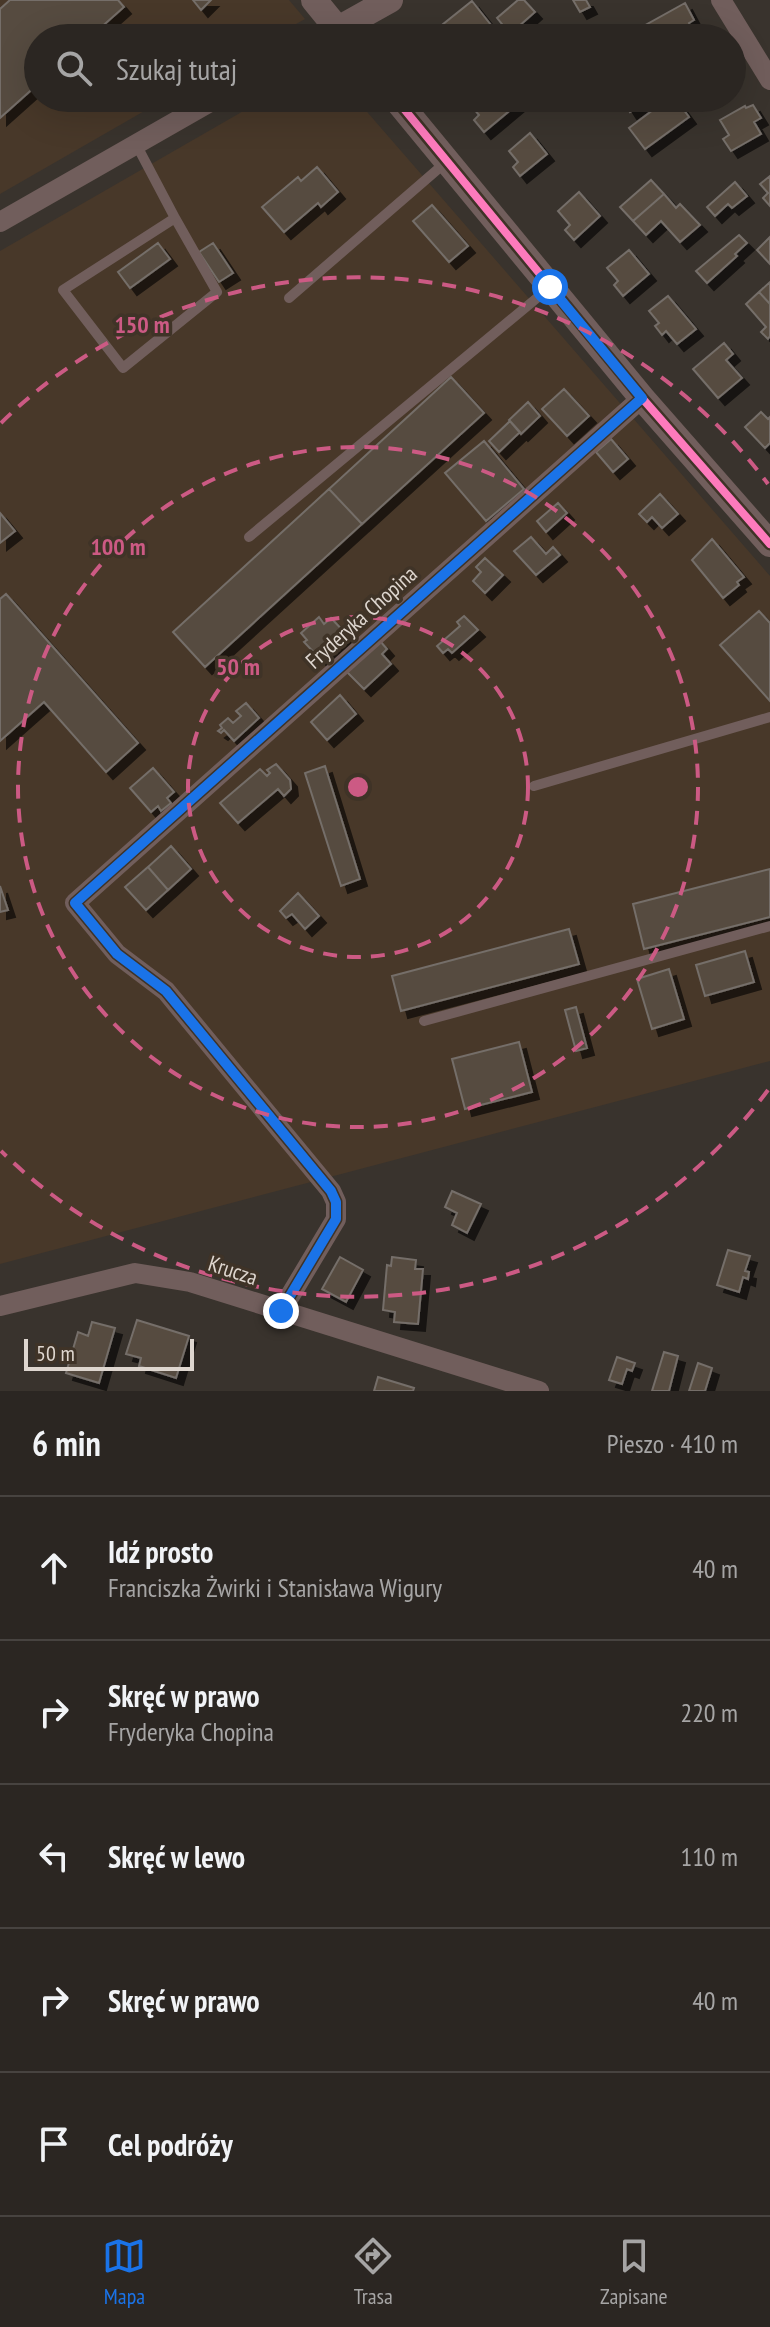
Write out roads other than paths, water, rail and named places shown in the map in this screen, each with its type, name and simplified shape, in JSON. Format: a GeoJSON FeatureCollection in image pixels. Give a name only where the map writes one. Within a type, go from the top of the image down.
{"type":"FeatureCollection","features":[{"type":"Feature","properties":{"kind":"street"},"geometry":{"type":"LineString","coordinates":[[314,0],[328,24]]}},
{"type":"Feature","properties":{"kind":"street"},"geometry":{"type":"LineString","coordinates":[[352,24],[390,0]]}},
{"type":"Feature","properties":{"kind":"street"},"geometry":{"type":"LineString","coordinates":[[721,0],[736,24]]}},
{"type":"Feature","properties":{"kind":"street"},"geometry":{"type":"LineString","coordinates":[[746,41],[770,80]]}},
{"type":"Feature","properties":{"kind":"street"},"geometry":{"type":"LineString","coordinates":[[0,222],[192,112]]}},
{"type":"Feature","properties":{"kind":"street"},"geometry":{"type":"LineString","coordinates":[[407,112],[642,398],[770,544]]}},
{"type":"Feature","properties":{"kind":"street","name":"Fryderyka Chopina"},"geometry":{"type":"LineString","coordinates":[[281,1311],[336,1219],[336,1202],[331,1191],[166,991],[117,954],[75,903],[642,398]]}},
{"type":"Feature","properties":{"kind":"street","name":"Krucza"},"geometry":{"type":"LineString","coordinates":[[0,1306],[135,1273],[190,1282],[539,1391]]}},
{"type":"Feature","properties":{"kind":"lane"},"geometry":{"type":"LineString","coordinates":[[136,144],[217,292],[123,368],[63,290],[175,218]]}},
{"type":"Feature","properties":{"kind":"lane"},"geometry":{"type":"LineString","coordinates":[[289,298],[447,161]]}},
{"type":"Feature","properties":{"kind":"lane"},"geometry":{"type":"LineString","coordinates":[[249,537],[550,287]]}},
{"type":"Feature","properties":{"kind":"lane"},"geometry":{"type":"LineString","coordinates":[[534,786],[770,717]]}},
{"type":"Feature","properties":{"kind":"lane"},"geometry":{"type":"LineString","coordinates":[[424,1021],[770,926]]}}]}
